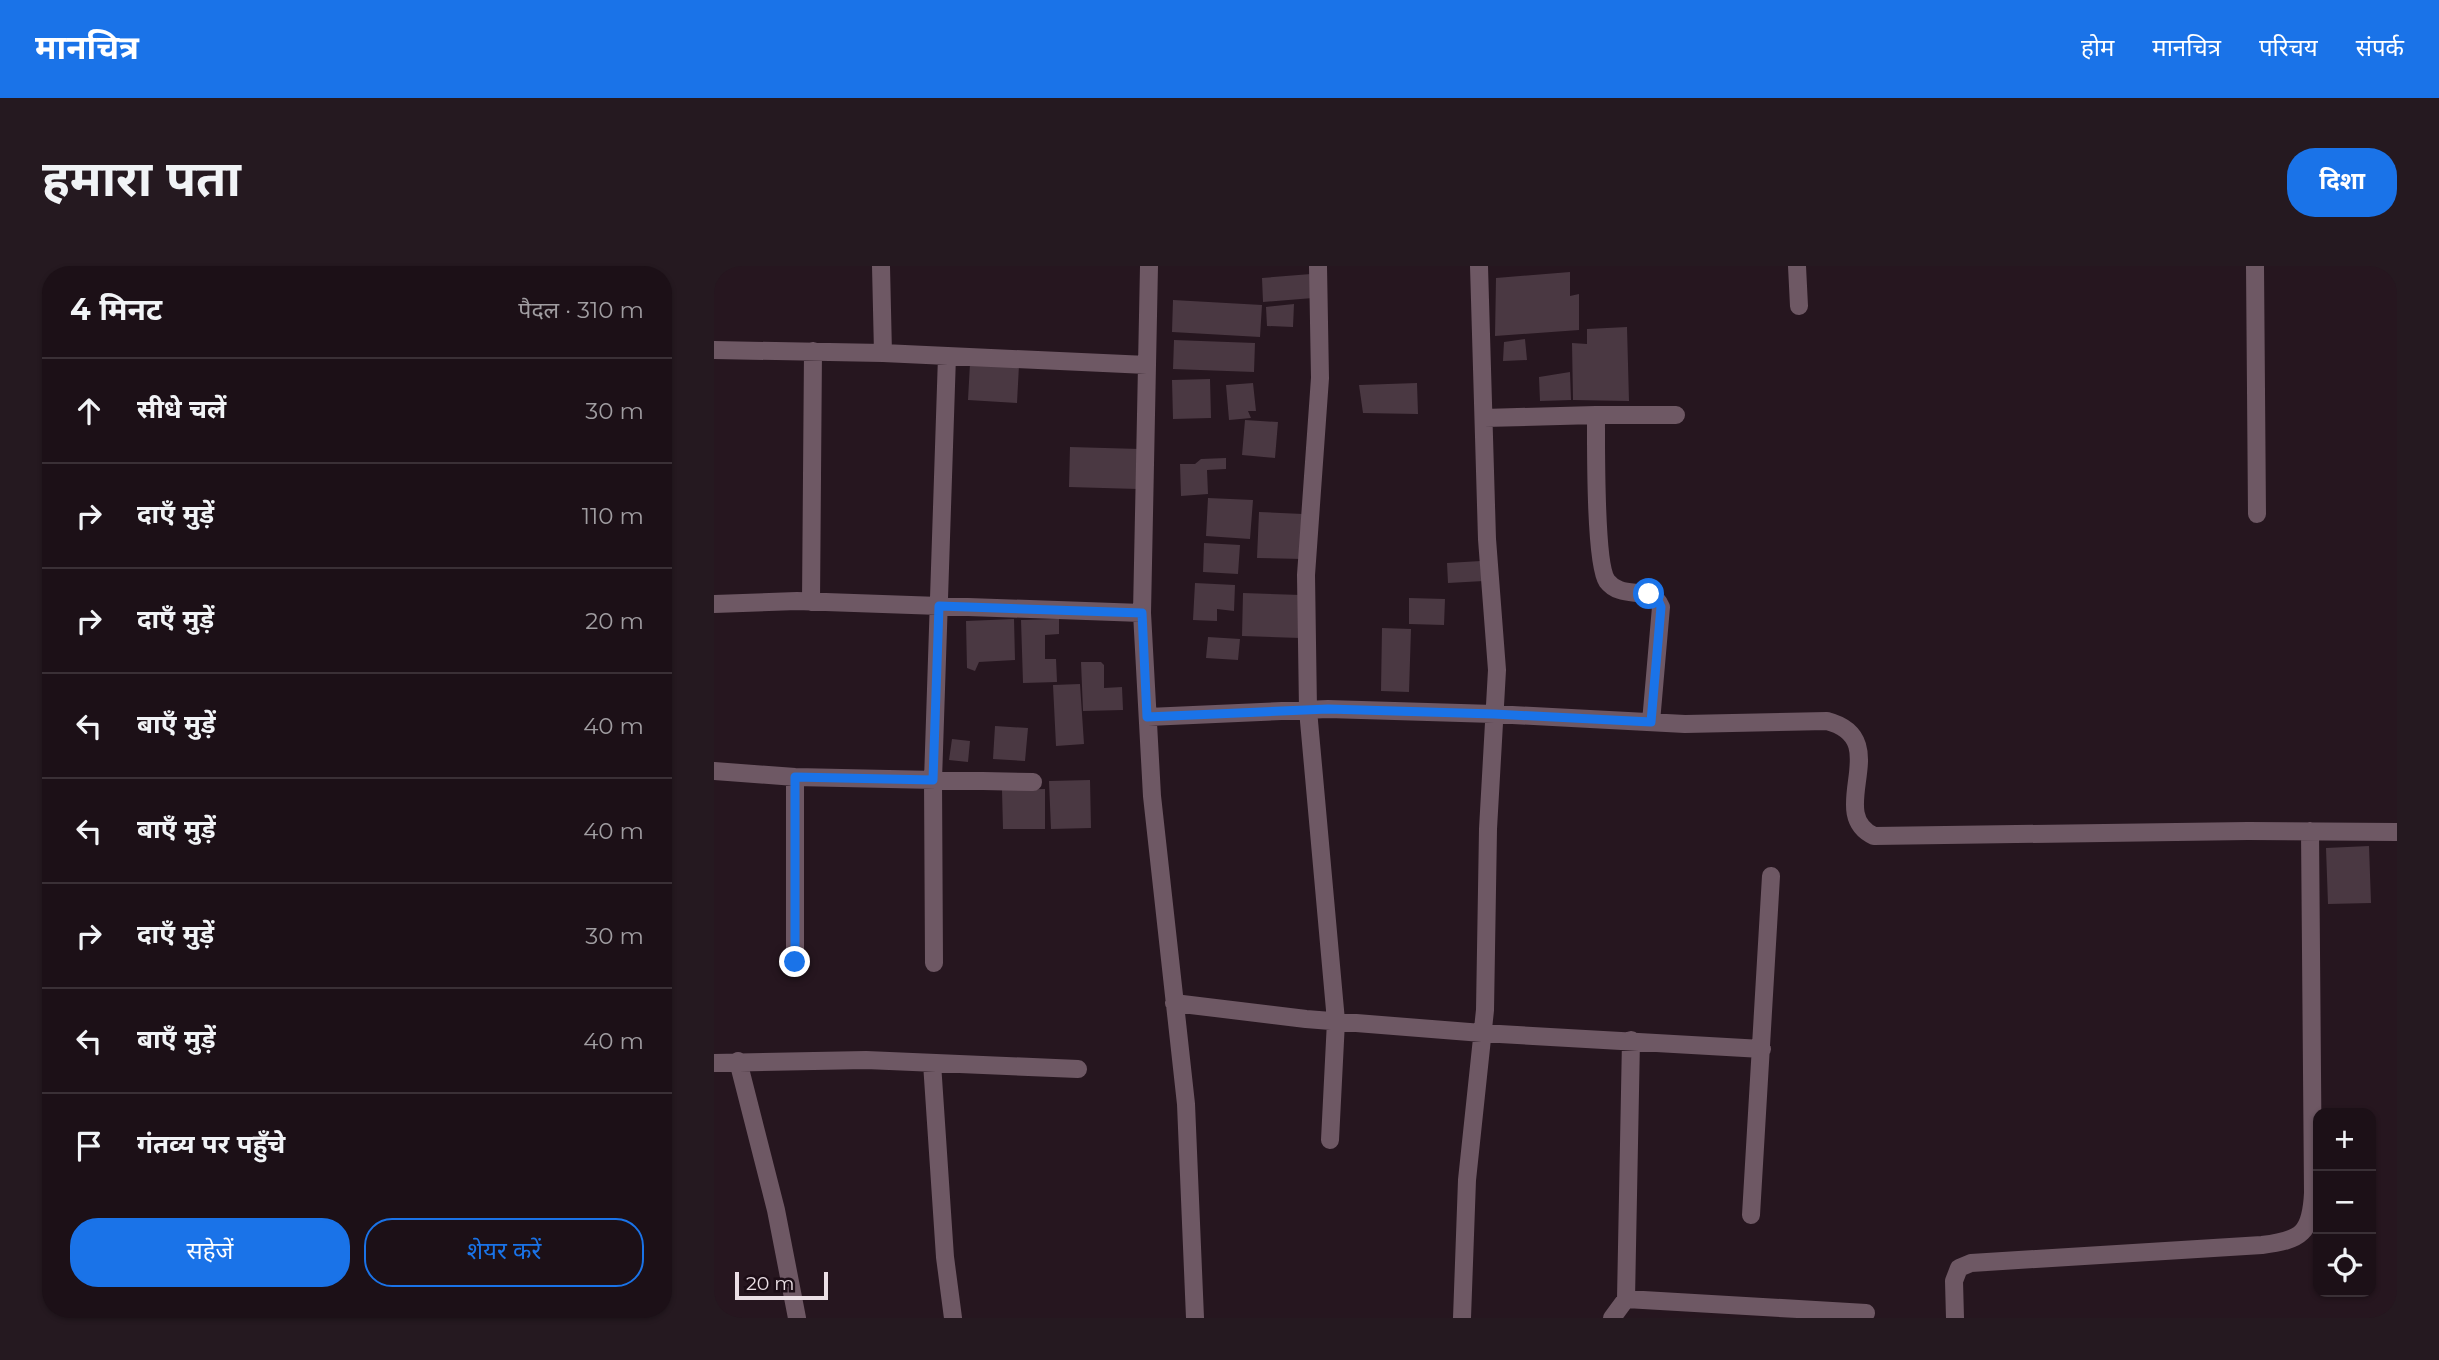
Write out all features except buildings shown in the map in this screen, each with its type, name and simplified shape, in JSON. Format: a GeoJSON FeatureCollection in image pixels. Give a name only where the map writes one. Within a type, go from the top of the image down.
{"type":"FeatureCollection","features":[{"type":"Feature","properties":{"kind":"street"},"geometry":{"type":"LineString","coordinates":[[881,266],[883,353]]}},
{"type":"Feature","properties":{"kind":"street"},"geometry":{"type":"LineString","coordinates":[[1149,266],[1142,613],[1152,796],[1186,1104],[1195,1318]]}},
{"type":"Feature","properties":{"kind":"street"},"geometry":{"type":"LineString","coordinates":[[1318,266],[1320,378],[1306,575],[1308,710],[1336,1021],[1330,1140]]}},
{"type":"Feature","properties":{"kind":"street"},"geometry":{"type":"LineString","coordinates":[[1462,1318],[1466,1180],[1485,1010],[1488,829],[1497,670],[1488,539],[1479,266]]}},
{"type":"Feature","properties":{"kind":"street"},"geometry":{"type":"LineString","coordinates":[[1797,266],[1798,306]]}},
{"type":"Feature","properties":{"kind":"street"},"geometry":{"type":"LineString","coordinates":[[2255,266],[2257,514]]}},
{"type":"Feature","properties":{"kind":"street"},"geometry":{"type":"LineString","coordinates":[[714,350],[883,353],[1147,365]]}},
{"type":"Feature","properties":{"kind":"street"},"geometry":{"type":"LineString","coordinates":[[810,602],[813,351]]}},
{"type":"Feature","properties":{"kind":"street"},"geometry":{"type":"LineString","coordinates":[[934,963],[933,780],[947,356]]}},
{"type":"Feature","properties":{"kind":"street"},"geometry":{"type":"LineString","coordinates":[[1596,415],[1599,540],[1605,577],[1608,583],[1620,592],[1649,594],[1658,600],[1661,607],[1651,722]]}},
{"type":"Feature","properties":{"kind":"street"},"geometry":{"type":"LineString","coordinates":[[1484,418],[1675,415]]}},
{"type":"Feature","properties":{"kind":"street"},"geometry":{"type":"LineString","coordinates":[[714,604],[810,602],[1142,613]]}},
{"type":"Feature","properties":{"kind":"street"},"geometry":{"type":"LineString","coordinates":[[1147,717],[1308,710],[1494,714],[1685,724],[1827,721],[1842,725],[1856,738],[1859,750],[1855,804],[1858,824],[1874,836],[2397,832]]}},
{"type":"Feature","properties":{"kind":"street"},"geometry":{"type":"LineString","coordinates":[[714,771],[795,777],[1033,782]]}},
{"type":"Feature","properties":{"kind":"street"},"geometry":{"type":"LineString","coordinates":[[795,777],[795,962]]}},
{"type":"Feature","properties":{"kind":"street"},"geometry":{"type":"LineString","coordinates":[[1955,1318],[1954,1281],[1959,1268],[1971,1262],[2262,1245],[2280,1243],[2306,1228],[2312,1216],[2313,1193],[2310,831]]}},
{"type":"Feature","properties":{"kind":"street"},"geometry":{"type":"LineString","coordinates":[[1751,1215],[1771,876]]}},
{"type":"Feature","properties":{"kind":"street"},"geometry":{"type":"LineString","coordinates":[[1174,1003],[1336,1021],[1762,1049]]}},
{"type":"Feature","properties":{"kind":"street"},"geometry":{"type":"LineString","coordinates":[[1612,1318],[1626,1299],[1631,1040]]}},
{"type":"Feature","properties":{"kind":"street"},"geometry":{"type":"LineString","coordinates":[[714,1063],[866,1060],[1078,1069]]}},
{"type":"Feature","properties":{"kind":"street"},"geometry":{"type":"LineString","coordinates":[[738,1061],[776,1210],[797,1318]]}},
{"type":"Feature","properties":{"kind":"street"},"geometry":{"type":"LineString","coordinates":[[932,1063],[943,1231],[953,1318]]}},
{"type":"Feature","properties":{"kind":"street"},"geometry":{"type":"LineString","coordinates":[[1626,1299],[1866,1313]]}},
{"type":"Feature","properties":{"kind":"route"},"geometry":{"type":"LineString","coordinates":[[795,962],[795,777],[933,780],[939,606],[1142,613],[1147,717],[1328,709],[1651,722],[1661,607],[1658,600],[1649,594]]}}]}
